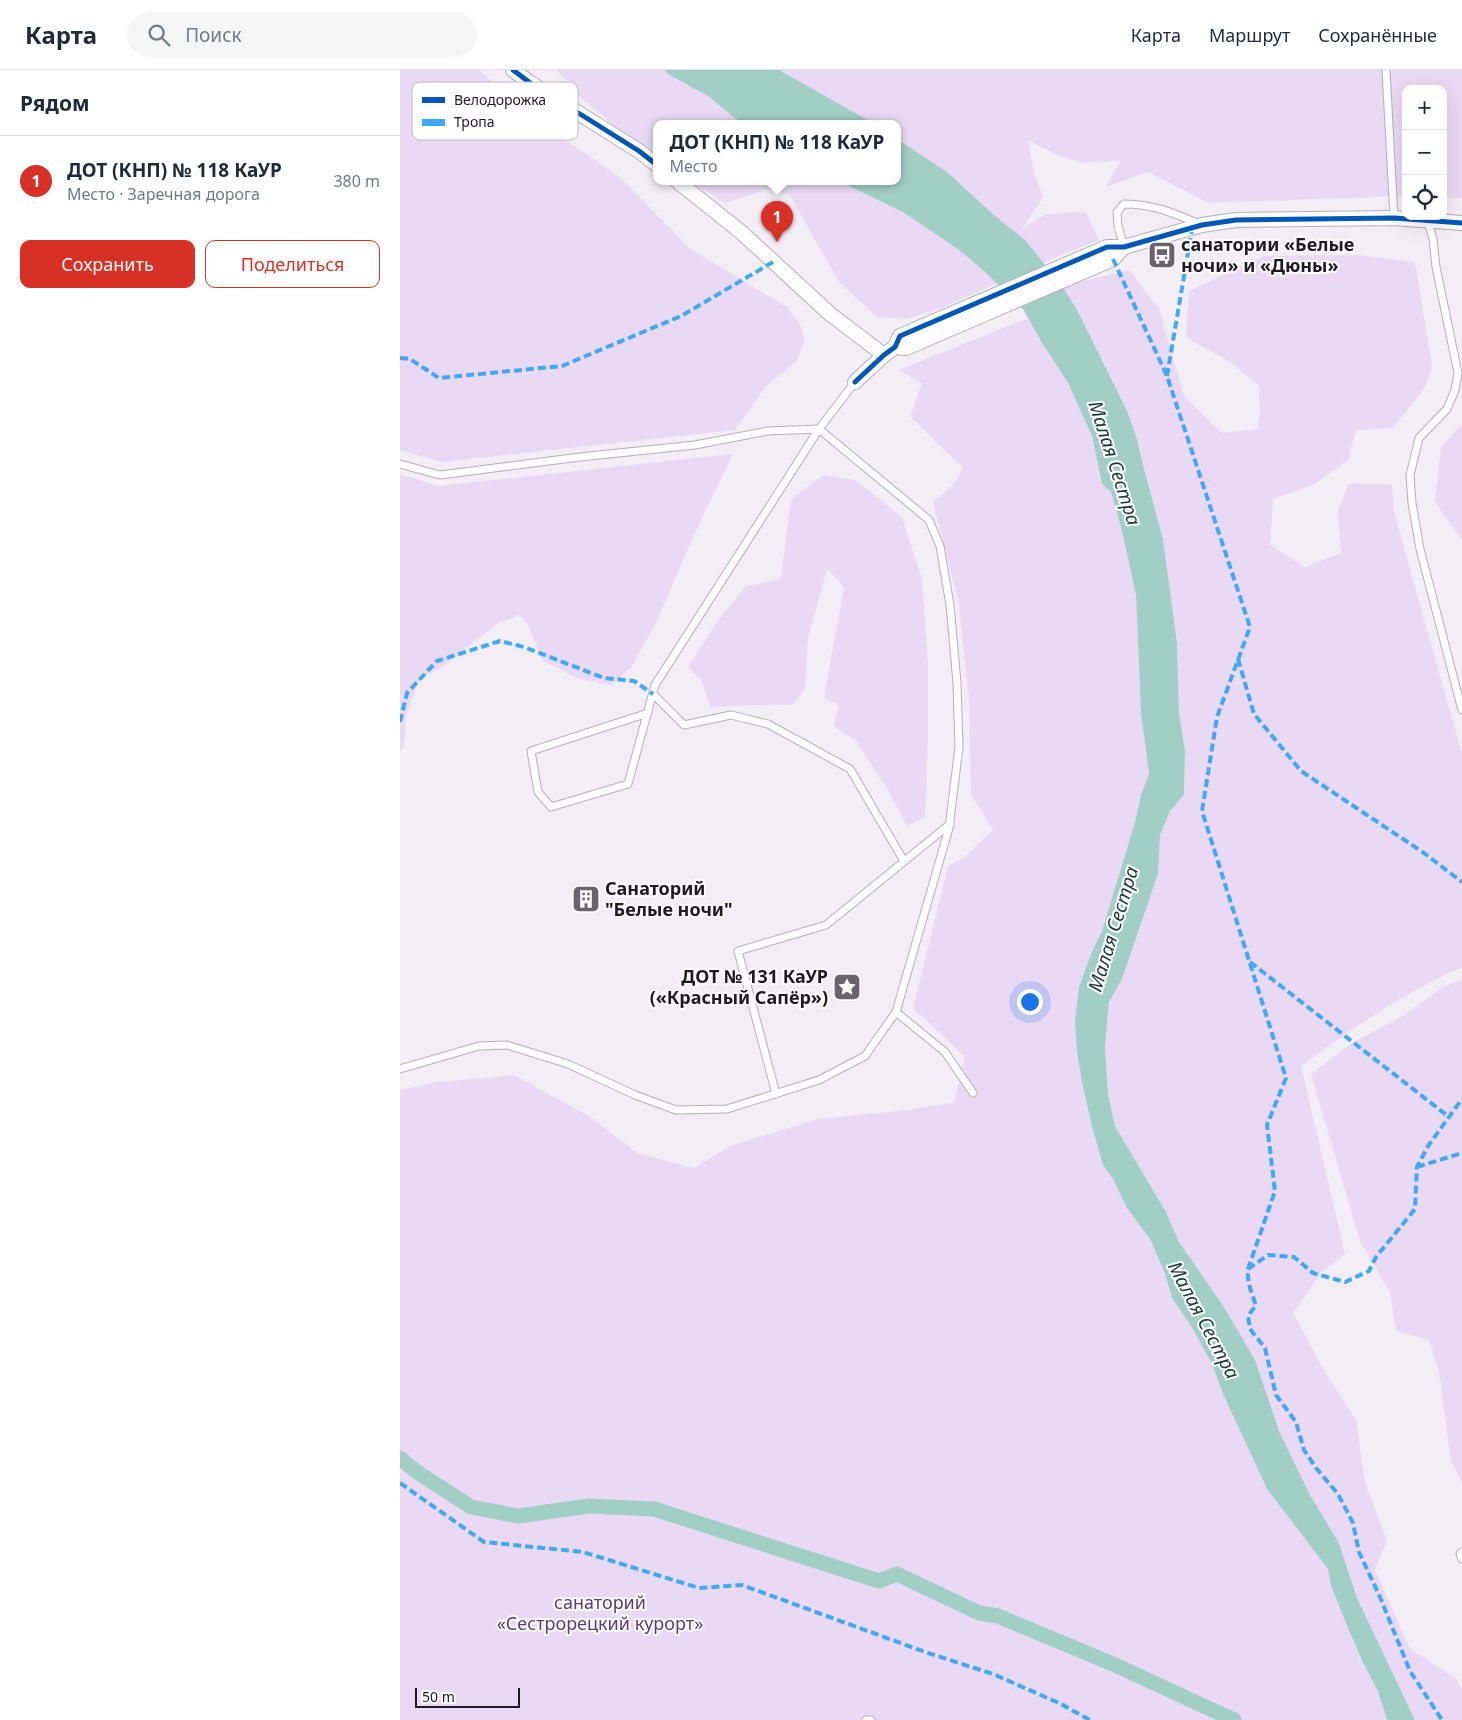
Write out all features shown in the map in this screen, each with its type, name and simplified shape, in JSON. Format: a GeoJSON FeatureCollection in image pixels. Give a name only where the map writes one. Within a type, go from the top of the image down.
{"type":"FeatureCollection","features":[{"type":"Feature","properties":{"kind":"street"},"geometry":{"type":"LineString","coordinates":[[514,70],[529,82]]}},
{"type":"Feature","properties":{"kind":"street"},"geometry":{"type":"LineString","coordinates":[[578,113],[653,162]]}},
{"type":"Feature","properties":{"kind":"street"},"geometry":{"type":"LineString","coordinates":[[682,185],[741,232],[830,314],[896,346]]}},
{"type":"Feature","properties":{"kind":"street"},"geometry":{"type":"LineString","coordinates":[[855,382],[896,346],[1124,247],[1202,225],[1236,220],[1394,218],[1462,223]]}},
{"type":"Feature","properties":{"kind":"lane"},"geometry":{"type":"LineString","coordinates":[[1386,70],[1394,218]]}},
{"type":"Feature","properties":{"kind":"lane"},"geometry":{"type":"LineString","coordinates":[[1124,247],[1118,226],[1117,212],[1124,204],[1142,204],[1169,211],[1202,225]]}},
{"type":"Feature","properties":{"kind":"lane"},"geometry":{"type":"LineString","coordinates":[[1428,222],[1458,372],[1455,390],[1447,409],[1419,438],[1410,475],[1412,503],[1420,549],[1462,710]]}},
{"type":"Feature","properties":{"kind":"lane"},"geometry":{"type":"LineString","coordinates":[[648,713],[531,751],[538,792],[551,807],[628,784],[648,713],[655,685],[819,429],[855,382]]}},
{"type":"Feature","properties":{"kind":"lane"},"geometry":{"type":"LineString","coordinates":[[400,464],[440,475],[580,457],[695,445],[768,431],[819,429],[929,520],[940,546],[950,605],[957,683],[958,748],[950,824],[896,1012],[865,1056],[819,1080],[728,1109],[676,1110],[635,1095],[568,1064],[507,1045],[479,1046],[400,1069]]}},
{"type":"Feature","properties":{"kind":"lane"},"geometry":{"type":"LineString","coordinates":[[653,694],[684,725],[731,715],[768,724],[850,769],[904,861]]}},
{"type":"Feature","properties":{"kind":"lane"},"geometry":{"type":"LineString","coordinates":[[776,1094],[738,952],[826,925],[950,824]]}},
{"type":"Feature","properties":{"kind":"lane"},"geometry":{"type":"LineString","coordinates":[[896,1012],[946,1052],[973,1093]]}},
{"type":"Feature","properties":{"kind":"lane"},"geometry":{"type":"LineString","coordinates":[[1462,1552],[1460,1554],[1462,1559]]}},
{"type":"Feature","properties":{"kind":"lane"},"geometry":{"type":"LineString","coordinates":[[866,1720],[871,1720]]}},
{"type":"Feature","properties":{"kind":"green space"},"geometry":{"type":"Polygon","coordinates":[[[400,70],[479,70],[492,82],[412,82],[412,140],[566,140],[621,178],[689,248],[787,307],[800,324],[805,340],[796,362],[766,386],[735,430],[442,462],[400,450],[400,70]]]}},
{"type":"Feature","properties":{"kind":"green space"},"geometry":{"type":"Polygon","coordinates":[[[557,70],[1462,70],[1462,198],[1447,197],[1447,85],[1402,85],[1402,196],[1209,203],[1148,172],[1106,187],[1120,161],[1083,163],[1057,155],[1028,140],[1034,172],[1043,198],[1022,229],[1046,214],[1086,212],[1099,240],[939,309],[909,318],[877,317],[839,282],[789,194],[767,189],[725,203],[696,185],[901,185],[901,120],[653,120],[653,156],[580,97],[578,95],[578,82],[567,82],[557,70]]]}},
{"type":"Feature","properties":{"kind":"green space"},"geometry":{"type":"Polygon","coordinates":[[[1357,255],[1415,262],[1432,366],[1424,389],[1393,428],[1356,430],[1348,460],[1313,485],[1273,499],[1270,545],[1305,567],[1341,553],[1338,510],[1349,483],[1392,485],[1394,512],[1462,754],[1462,967],[1420,988],[1379,1012],[1301,1066],[1345,1254],[1322,1272],[1293,1313],[1322,1367],[1356,1420],[1365,1482],[1387,1541],[1375,1570],[1410,1649],[1457,1679],[1462,1690],[1462,1720],[1415,1720],[1357,1598],[1339,1543],[1310,1495],[1279,1431],[1268,1401],[1224,1307],[1179,1242],[1166,1212],[1115,1126],[1108,1094],[1105,1047],[1109,1001],[1122,979],[1158,874],[1160,835],[1170,811],[1184,795],[1185,751],[1179,713],[1177,643],[1163,539],[1137,439],[1128,413],[1062,286],[1129,270],[1159,309],[1184,396],[1222,433],[1258,429],[1260,409],[1259,386],[1229,361],[1186,338],[1189,291],[1264,256],[1357,255]]]}},
{"type":"Feature","properties":{"kind":"green space","name":"санаторий «Сестрорецкий курорт»"},"geometry":{"type":"Polygon","coordinates":[[[1028,318],[1068,383],[1092,436],[1102,484],[1111,492],[1122,531],[1136,595],[1141,713],[1149,774],[1141,795],[1135,822],[1102,931],[1079,987],[1077,1052],[1092,1127],[1103,1165],[1113,1179],[1127,1208],[1150,1239],[1164,1271],[1172,1298],[1191,1326],[1212,1364],[1223,1394],[1267,1489],[1328,1569],[1331,1586],[1362,1663],[1378,1691],[1387,1720],[400,1720],[400,1090],[431,1083],[514,1075],[592,1118],[637,1153],[694,1168],[730,1146],[818,1119],[891,1112],[954,1103],[965,1057],[913,1008],[948,866],[964,858],[993,830],[971,794],[969,701],[959,604],[933,502],[947,491],[962,467],[910,416],[922,384],[899,370],[1028,318]]]}},
{"type":"Feature","properties":{"kind":"green space"},"geometry":{"type":"Polygon","coordinates":[[[1462,424],[1462,540],[1435,502],[1441,447],[1462,424]]]}},
{"type":"Feature","properties":{"kind":"green space"},"geometry":{"type":"Polygon","coordinates":[[[733,454],[698,526],[654,627],[631,667],[612,685],[579,679],[542,660],[529,626],[520,615],[498,623],[445,665],[420,679],[406,716],[404,747],[400,751],[400,474],[438,486],[733,454]]]}},
{"type":"Feature","properties":{"kind":"green space"},"geometry":{"type":"Polygon","coordinates":[[[823,475],[855,480],[902,517],[922,579],[928,664],[925,817],[907,826],[889,792],[857,742],[834,726],[839,705],[824,697],[844,587],[827,569],[808,638],[805,688],[794,704],[710,707],[702,681],[688,667],[720,618],[745,587],[781,579],[791,499],[823,475]]]}},
{"type":"Feature","properties":{"kind":"green space"},"geometry":{"type":"Polygon","coordinates":[[[1462,980],[1462,1483],[1451,1461],[1439,1372],[1429,1340],[1396,1331],[1390,1292],[1360,1241],[1311,1074],[1352,1043],[1403,1016],[1441,988],[1462,980]]]}},
{"type":"Feature","properties":{"kind":"water"},"geometry":{"type":"Polygon","coordinates":[[[665,70],[779,70],[868,120],[737,120],[708,96],[668,74],[665,70]]]}},
{"type":"Feature","properties":{"kind":"water","name":"Малая Сестра"},"geometry":{"type":"Polygon","coordinates":[[[901,142],[947,172],[995,216],[1025,240],[1062,286],[1077,310],[1128,413],[1137,439],[1163,539],[1177,643],[1179,713],[1185,751],[1184,795],[1170,811],[1160,835],[1158,874],[1122,979],[1109,1002],[1105,1047],[1108,1094],[1115,1126],[1166,1212],[1179,1242],[1224,1307],[1255,1360],[1279,1431],[1310,1495],[1339,1543],[1357,1598],[1415,1720],[1387,1720],[1378,1691],[1363,1663],[1331,1586],[1328,1569],[1267,1489],[1223,1394],[1212,1364],[1191,1326],[1172,1298],[1164,1271],[1150,1239],[1127,1208],[1113,1179],[1103,1165],[1082,1082],[1075,1022],[1079,987],[1102,931],[1135,822],[1141,795],[1149,774],[1141,713],[1136,595],[1122,531],[1111,492],[1102,484],[1092,436],[1068,383],[1023,309],[983,270],[958,249],[903,212],[847,185],[901,185],[901,142]]]}},
{"type":"Feature","properties":{"kind":"waterway"},"geometry":{"type":"LineString","coordinates":[[400,1458],[417,1472],[471,1507],[518,1516],[589,1506],[654,1509],[879,1581],[897,1574],[979,1613],[998,1616],[1113,1664],[1234,1720]]}},
{"type":"Feature","properties":{"kind":"marked path"},"geometry":{"type":"LineString","coordinates":[[1167,376],[1192,229]]}},
{"type":"Feature","properties":{"kind":"marked path"},"geometry":{"type":"LineString","coordinates":[[1113,259],[1167,376],[1250,627],[1217,717],[1202,811],[1286,1078],[1267,1125],[1275,1191],[1248,1269],[1249,1283],[1256,1305],[1248,1316],[1250,1329],[1265,1348],[1276,1395],[1296,1422],[1304,1450],[1316,1468],[1338,1494],[1353,1523],[1359,1552],[1380,1597],[1410,1671],[1442,1720]]}},
{"type":"Feature","properties":{"kind":"marked path"},"geometry":{"type":"LineString","coordinates":[[400,358],[410,359],[439,378],[562,366],[681,316],[773,262]]}},
{"type":"Feature","properties":{"kind":"marked path"},"geometry":{"type":"LineString","coordinates":[[400,722],[407,693],[437,661],[500,641],[524,647],[604,678],[634,681],[653,694]]}},
{"type":"Feature","properties":{"kind":"marked path"},"geometry":{"type":"LineString","coordinates":[[1238,659],[1254,714],[1301,771],[1424,853],[1462,882]]}},
{"type":"Feature","properties":{"kind":"marked path"},"geometry":{"type":"LineString","coordinates":[[1250,962],[1449,1117]]}},
{"type":"Feature","properties":{"kind":"marked path"},"geometry":{"type":"LineString","coordinates":[[1248,1269],[1268,1255],[1294,1257],[1313,1273],[1345,1282],[1369,1271],[1376,1257],[1415,1209],[1417,1167],[1428,1146],[1462,1099]]}},
{"type":"Feature","properties":{"kind":"marked path"},"geometry":{"type":"LineString","coordinates":[[1417,1167],[1462,1153]]}},
{"type":"Feature","properties":{"kind":"marked path"},"geometry":{"type":"LineString","coordinates":[[400,1483],[484,1542],[583,1552],[699,1588],[742,1585],[925,1652],[993,1674],[1059,1703],[1090,1720]]}},
{"type":"Feature","properties":{"kind":"cycle path"},"geometry":{"type":"LineString","coordinates":[[513,70],[529,82]]}},
{"type":"Feature","properties":{"kind":"cycle path"},"geometry":{"type":"LineString","coordinates":[[578,113],[653,162]]}},
{"type":"Feature","properties":{"kind":"cycle path"},"geometry":{"type":"LineString","coordinates":[[855,382],[895,347],[900,336],[1107,247],[1124,247],[1202,225],[1236,220],[1394,218],[1462,223]]}},
{"type":"Feature","properties":{"kind":"place","name":"ДОТ (КНП) № 118 КаУР"},"geometry":{"type":"Point","coordinates":[777,242]}},
{"type":"Feature","properties":{"kind":"place","name":"санатории «Белые ночи» и «Дюны»"},"geometry":{"type":"Point","coordinates":[1162,255]}},
{"type":"Feature","properties":{"kind":"place","name":"Санаторий \"Белые ночи\""},"geometry":{"type":"Point","coordinates":[586,899]}},
{"type":"Feature","properties":{"kind":"place","name":"ДОТ № 131 КаУР («Красный Сапёр»)"},"geometry":{"type":"Point","coordinates":[847,987]}}]}
